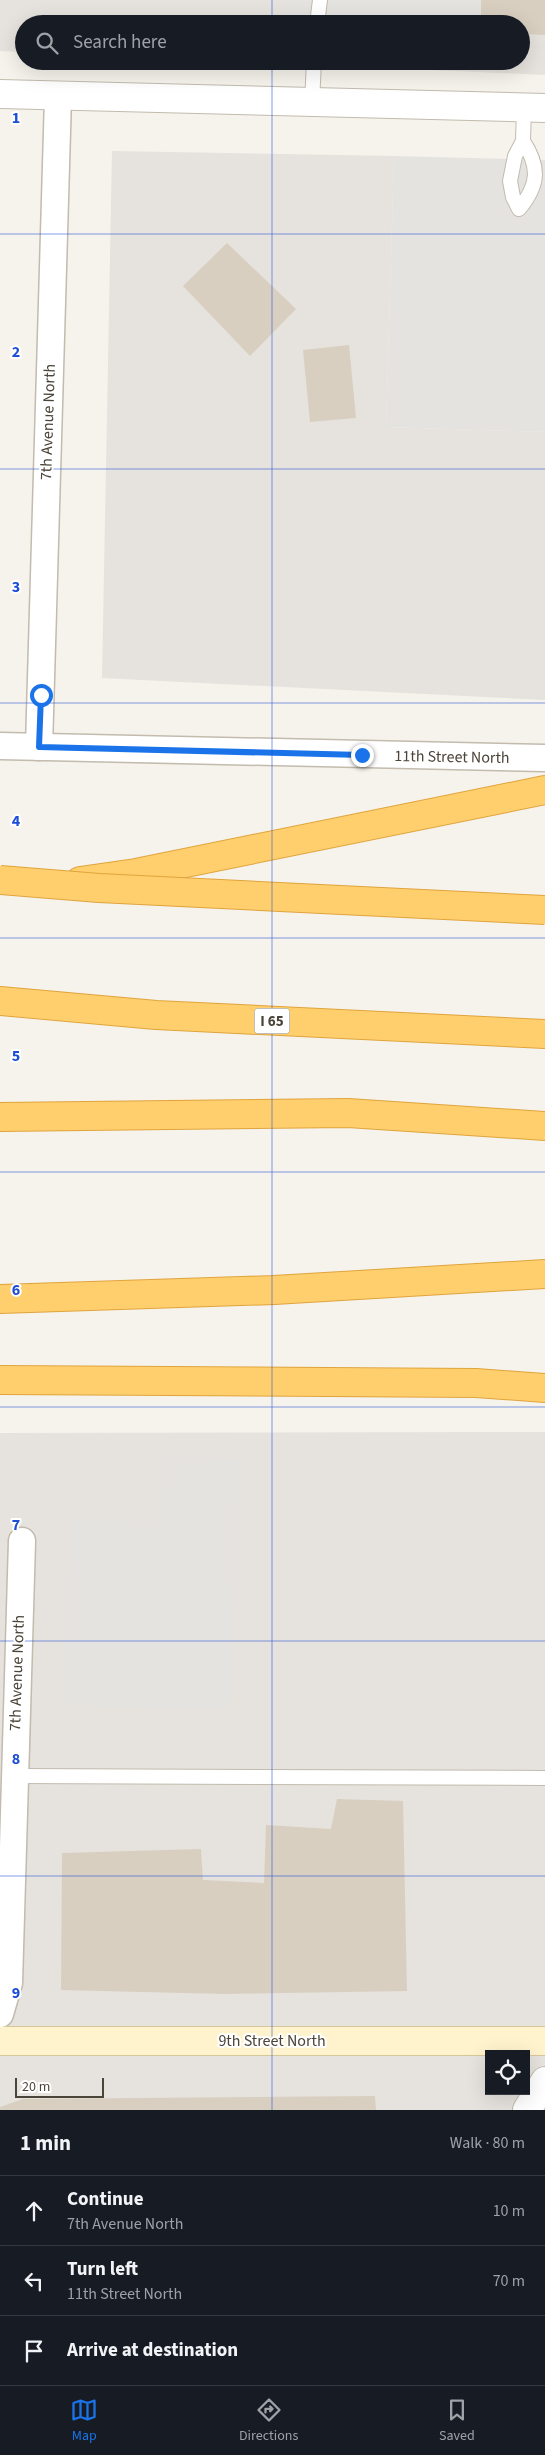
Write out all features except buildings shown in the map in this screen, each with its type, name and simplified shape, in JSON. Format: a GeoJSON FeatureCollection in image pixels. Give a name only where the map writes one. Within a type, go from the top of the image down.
{"type":"FeatureCollection","features":[{"type":"Feature","properties":{"kind":"highway"},"geometry":{"type":"LineString","coordinates":[[0,892],[136,873],[545,790]]}},
{"type":"Feature","properties":{"kind":"highway"},"geometry":{"type":"LineString","coordinates":[[0,880],[99,888],[545,910]]}},
{"type":"Feature","properties":{"kind":"highway","name":"I 65"},"geometry":{"type":"LineString","coordinates":[[0,1001],[156,1015],[545,1034]]}},
{"type":"Feature","properties":{"kind":"highway"},"geometry":{"type":"LineString","coordinates":[[0,1117],[348,1113],[545,1126]]}},
{"type":"Feature","properties":{"kind":"highway"},"geometry":{"type":"LineString","coordinates":[[0,1300],[274,1290],[545,1274]]}},
{"type":"Feature","properties":{"kind":"highway"},"geometry":{"type":"LineString","coordinates":[[0,1380],[476,1383],[545,1388]]}},
{"type":"Feature","properties":{"kind":"main road","name":"9th Street North"},"geometry":{"type":"LineString","coordinates":[[0,2041],[545,2041]]}},
{"type":"Feature","properties":{"kind":"street"},"geometry":{"type":"LineString","coordinates":[[0,94],[535,108]]}},
{"type":"Feature","properties":{"kind":"street","name":"7th Avenue North"},"geometry":{"type":"LineString","coordinates":[[39,747],[58,97]]}},
{"type":"Feature","properties":{"kind":"street","name":"11th Street North"},"geometry":{"type":"LineString","coordinates":[[0,746],[545,758]]}},
{"type":"Feature","properties":{"kind":"street","name":"7th Avenue North"},"geometry":{"type":"LineString","coordinates":[[0,2014],[9,1983],[22,1541]]}},
{"type":"Feature","properties":{"kind":"street"},"geometry":{"type":"LineString","coordinates":[[527,2110],[545,2081]]}},
{"type":"Feature","properties":{"kind":"lane"},"geometry":{"type":"LineString","coordinates":[[318,15],[320,0]]}},
{"type":"Feature","properties":{"kind":"lane"},"geometry":{"type":"LineString","coordinates":[[312,103],[314,70]]}},
{"type":"Feature","properties":{"kind":"lane"},"geometry":{"type":"LineString","coordinates":[[522,141],[535,108]]}},
{"type":"Feature","properties":{"kind":"lane"},"geometry":{"type":"LineString","coordinates":[[14,1776],[545,1778]]}},
{"type":"Feature","properties":{"kind":"shaded area"},"geometry":{"type":"Polygon","coordinates":[[[0,0],[545,0],[545,75],[434,70],[530,70],[530,15],[15,15],[15,52],[0,51],[0,0]]]}},
{"type":"Feature","properties":{"kind":"shaded area"},"geometry":{"type":"Polygon","coordinates":[[[284,0],[481,0],[481,15],[284,15],[284,0]]]}},
{"type":"Feature","properties":{"kind":"shaded area"},"geometry":{"type":"Polygon","coordinates":[[[112,151],[394,156],[386,427],[545,432],[545,700],[102,678],[112,151]]]}},
{"type":"Feature","properties":{"kind":"shaded area"},"geometry":{"type":"Polygon","coordinates":[[[394,156],[545,160],[545,432],[386,427],[394,156]]]}},
{"type":"Feature","properties":{"kind":"shaded area"},"geometry":{"type":"Polygon","coordinates":[[[545,1432],[545,2110],[0,2110],[0,1433],[545,1432]]]}},
{"type":"Feature","properties":{"kind":"shaded area"},"geometry":{"type":"Polygon","coordinates":[[[166,1457],[241,1459],[230,1709],[63,1706],[71,1517],[157,1522],[166,1457]]]}},
{"type":"Feature","properties":{"kind":"route"},"geometry":{"type":"LineString","coordinates":[[41,695],[39,747],[362,755]]}}]}
